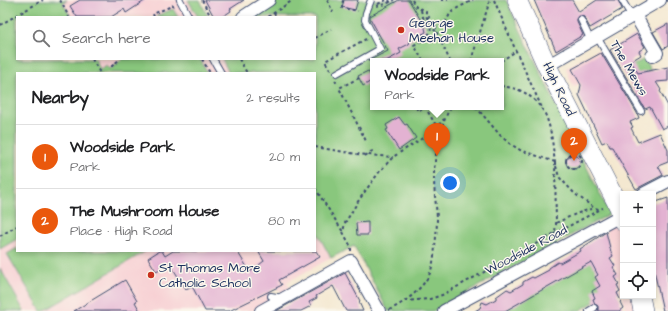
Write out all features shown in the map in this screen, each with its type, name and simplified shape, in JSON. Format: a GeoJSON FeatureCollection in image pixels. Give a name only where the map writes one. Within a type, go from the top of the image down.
{"type":"FeatureCollection","features":[{"type":"Feature","properties":{"kind":"main road","name":"High Road"},"geometry":{"type":"LineString","coordinates":[[517,0],[616,211]]}},
{"type":"Feature","properties":{"kind":"main road"},"geometry":{"type":"LineString","coordinates":[[641,299],[643,311]]}},
{"type":"Feature","properties":{"kind":"street"},"geometry":{"type":"LineString","coordinates":[[246,16],[269,0]]}},
{"type":"Feature","properties":{"kind":"street"},"geometry":{"type":"LineString","coordinates":[[547,66],[660,0]]}},
{"type":"Feature","properties":{"kind":"street"},"geometry":{"type":"LineString","coordinates":[[633,16],[657,53],[652,56]]}},
{"type":"Feature","properties":{"kind":"street"},"geometry":{"type":"LineString","coordinates":[[649,191],[668,181]]}},
{"type":"Feature","properties":{"kind":"street","name":"Woodside Road"},"geometry":{"type":"LineString","coordinates":[[444,311],[616,211]]}},
{"type":"Feature","properties":{"kind":"street"},"geometry":{"type":"LineString","coordinates":[[261,311],[351,261],[379,311]]}},
{"type":"Feature","properties":{"kind":"lane"},"geometry":{"type":"LineString","coordinates":[[180,0],[189,16]]}},
{"type":"Feature","properties":{"kind":"lane"},"geometry":{"type":"LineString","coordinates":[[334,75],[380,49],[364,17],[371,0]]}},
{"type":"Feature","properties":{"kind":"lane"},"geometry":{"type":"LineString","coordinates":[[622,0],[633,16]]}},
{"type":"Feature","properties":{"kind":"lane","name":"The Mews"},"geometry":{"type":"LineString","coordinates":[[582,20],[641,111]]}},
{"type":"Feature","properties":{"kind":"lane"},"geometry":{"type":"LineString","coordinates":[[214,60],[220,72]]}},
{"type":"Feature","properties":{"kind":"lane"},"geometry":{"type":"LineString","coordinates":[[271,296],[284,299]]}},
{"type":"Feature","properties":{"kind":"path"},"geometry":{"type":"LineString","coordinates":[[17,16],[43,0]]}},
{"type":"Feature","properties":{"kind":"path"},"geometry":{"type":"LineString","coordinates":[[60,0],[68,16]]}},
{"type":"Feature","properties":{"kind":"path"},"geometry":{"type":"LineString","coordinates":[[202,0],[210,16]]}},
{"type":"Feature","properties":{"kind":"path"},"geometry":{"type":"LineString","coordinates":[[269,16],[293,0]]}},
{"type":"Feature","properties":{"kind":"path"},"geometry":{"type":"LineString","coordinates":[[326,0],[333,12]]}},
{"type":"Feature","properties":{"kind":"path"},"geometry":{"type":"LineString","coordinates":[[343,0],[342,8],[364,17]]}},
{"type":"Feature","properties":{"kind":"path"},"geometry":{"type":"LineString","coordinates":[[375,6],[394,0]]}},
{"type":"Feature","properties":{"kind":"path"},"geometry":{"type":"LineString","coordinates":[[412,0],[416,7],[426,11],[424,20]]}},
{"type":"Feature","properties":{"kind":"path"},"geometry":{"type":"LineString","coordinates":[[441,0],[448,0]]}},
{"type":"Feature","properties":{"kind":"path"},"geometry":{"type":"LineString","coordinates":[[424,20],[436,26],[440,26],[446,22],[452,12],[473,0]]}},
{"type":"Feature","properties":{"kind":"path"},"geometry":{"type":"LineString","coordinates":[[472,58],[490,0]]}},
{"type":"Feature","properties":{"kind":"path"},"geometry":{"type":"LineString","coordinates":[[494,0],[548,121],[558,177],[575,194],[596,208]]}},
{"type":"Feature","properties":{"kind":"path"},"geometry":{"type":"LineString","coordinates":[[154,16],[153,14],[174,5]]}},
{"type":"Feature","properties":{"kind":"path"},"geometry":{"type":"LineString","coordinates":[[273,13],[278,16]]}},
{"type":"Feature","properties":{"kind":"path"},"geometry":{"type":"LineString","coordinates":[[0,26],[16,16]]}},
{"type":"Feature","properties":{"kind":"path"},"geometry":{"type":"LineString","coordinates":[[424,20],[431,16]]}},
{"type":"Feature","properties":{"kind":"path"},"geometry":{"type":"LineString","coordinates":[[424,20],[436,31]]}},
{"type":"Feature","properties":{"kind":"path"},"geometry":{"type":"LineString","coordinates":[[436,26],[436,31],[449,58]]}},
{"type":"Feature","properties":{"kind":"path"},"geometry":{"type":"LineString","coordinates":[[421,58],[414,45],[428,37],[431,28]]}},
{"type":"Feature","properties":{"kind":"path"},"geometry":{"type":"LineString","coordinates":[[316,37],[330,29]]}},
{"type":"Feature","properties":{"kind":"path"},"geometry":{"type":"LineString","coordinates":[[423,34],[425,39]]}},
{"type":"Feature","properties":{"kind":"path"},"geometry":{"type":"LineString","coordinates":[[337,84],[334,75],[325,61],[373,35]]}},
{"type":"Feature","properties":{"kind":"path"},"geometry":{"type":"LineString","coordinates":[[504,59],[516,51]]}},
{"type":"Feature","properties":{"kind":"path"},"geometry":{"type":"LineString","coordinates":[[93,60],[99,72]]}},
{"type":"Feature","properties":{"kind":"path"},"geometry":{"type":"LineString","coordinates":[[112,67],[119,60]]}},
{"type":"Feature","properties":{"kind":"path"},"geometry":{"type":"LineString","coordinates":[[203,60],[209,72]]}},
{"type":"Feature","properties":{"kind":"path"},"geometry":{"type":"LineString","coordinates":[[240,60],[246,72]]}},
{"type":"Feature","properties":{"kind":"path"},"geometry":{"type":"LineString","coordinates":[[359,78],[339,88],[366,141]]}},
{"type":"Feature","properties":{"kind":"path"},"geometry":{"type":"LineString","coordinates":[[504,87],[519,90],[528,95],[543,111]]}},
{"type":"Feature","properties":{"kind":"path"},"geometry":{"type":"LineString","coordinates":[[343,232],[345,224],[366,190],[393,157],[437,127],[449,110]]}},
{"type":"Feature","properties":{"kind":"path"},"geometry":{"type":"LineString","coordinates":[[479,110],[509,143],[520,150],[555,162]]}},
{"type":"Feature","properties":{"kind":"path"},"geometry":{"type":"LineString","coordinates":[[428,112],[441,132]]}},
{"type":"Feature","properties":{"kind":"path"},"geometry":{"type":"LineString","coordinates":[[388,311],[405,301],[422,284],[428,276],[434,260],[437,219],[434,177],[438,143],[444,118]]}},
{"type":"Feature","properties":{"kind":"path"},"geometry":{"type":"LineString","coordinates":[[316,147],[365,156],[393,157]]}},
{"type":"Feature","properties":{"kind":"path"},"geometry":{"type":"LineString","coordinates":[[365,156],[372,151],[371,150]]}},
{"type":"Feature","properties":{"kind":"path"},"geometry":{"type":"LineString","coordinates":[[572,154],[578,154],[582,160],[581,165],[575,170],[568,168],[566,164],[568,155],[572,154]]}},
{"type":"Feature","properties":{"kind":"path"},"geometry":{"type":"LineString","coordinates":[[552,235],[556,229],[555,162]]}},
{"type":"Feature","properties":{"kind":"path"},"geometry":{"type":"LineString","coordinates":[[316,190],[351,247],[351,261]]}},
{"type":"Feature","properties":{"kind":"path"},"geometry":{"type":"LineString","coordinates":[[556,223],[581,211],[596,208],[616,211]]}},
{"type":"Feature","properties":{"kind":"path"},"geometry":{"type":"LineString","coordinates":[[405,301],[430,299],[442,295],[562,230],[616,211]]}},
{"type":"Feature","properties":{"kind":"path"},"geometry":{"type":"LineString","coordinates":[[0,236],[16,227]]}},
{"type":"Feature","properties":{"kind":"path"},"geometry":{"type":"LineString","coordinates":[[556,229],[562,230]]}},
{"type":"Feature","properties":{"kind":"shaded area"},"geometry":{"type":"Polygon","coordinates":[[[62,0],[188,0],[197,16],[70,16],[62,0]]]}},
{"type":"Feature","properties":{"kind":"shaded area"},"geometry":{"type":"Polygon","coordinates":[[[601,48],[610,64],[589,75],[591,78],[573,87],[566,68],[601,48]]]}},
{"type":"Feature","properties":{"kind":"shaded area"},"geometry":{"type":"Polygon","coordinates":[[[96,60],[222,60],[228,72],[102,72],[96,60]]]}},
{"type":"Feature","properties":{"kind":"shaded area"},"geometry":{"type":"Polygon","coordinates":[[[620,222],[620,286],[605,224],[620,222]]]}},
{"type":"Feature","properties":{"kind":"shaded area","name":"St Thomas More Catholic School"},"geometry":{"type":"Polygon","coordinates":[[[316,231],[331,258],[287,282],[290,288],[283,292],[279,291],[277,288],[269,291],[273,300],[252,311],[24,311],[0,268],[0,249],[16,240],[16,252],[316,252],[316,231]]]}},
{"type":"Feature","properties":{"kind":"shaded area"},"geometry":{"type":"Polygon","coordinates":[[[623,299],[641,299],[643,311],[626,311],[623,299]]]}},
{"type":"Feature","properties":{"kind":"green space"},"geometry":{"type":"Polygon","coordinates":[[[0,0],[67,0],[63,3],[70,16],[16,16],[16,60],[96,60],[100,69],[107,65],[110,69],[121,60],[201,60],[207,72],[16,72],[16,240],[0,249],[0,0]]]}},
{"type":"Feature","properties":{"kind":"green space"},"geometry":{"type":"Polygon","coordinates":[[[188,0],[200,0],[208,16],[197,16],[188,0]]]}},
{"type":"Feature","properties":{"kind":"green space"},"geometry":{"type":"Polygon","coordinates":[[[277,0],[506,0],[610,214],[433,311],[388,311],[354,246],[331,258],[316,231],[316,72],[228,72],[222,60],[316,60],[316,16],[253,16],[277,0]]]}},
{"type":"Feature","properties":{"kind":"green space"},"geometry":{"type":"Polygon","coordinates":[[[173,9],[177,16],[156,16],[173,9]]]}},
{"type":"Feature","properties":{"kind":"green space"},"geometry":{"type":"Polygon","coordinates":[[[644,59],[651,71],[631,83],[623,71],[644,59]]]}},
{"type":"Feature","properties":{"kind":"green space"},"geometry":{"type":"Polygon","coordinates":[[[16,249],[16,252],[144,252],[44,311],[41,311],[7,254],[16,249]]]}},
{"type":"Feature","properties":{"kind":"green space"},"geometry":{"type":"Polygon","coordinates":[[[589,258],[600,275],[602,286],[598,298],[579,311],[499,311],[589,258]]]}},
{"type":"Feature","properties":{"kind":"green space"},"geometry":{"type":"Polygon","coordinates":[[[0,268],[24,311],[0,311],[0,268]]]}},
{"type":"Feature","properties":{"kind":"building"},"geometry":{"type":"Polygon","coordinates":[[[80,0],[146,0],[126,13],[124,9],[113,16],[76,16],[70,6],[80,0]]]}},
{"type":"Feature","properties":{"kind":"building"},"geometry":{"type":"Polygon","coordinates":[[[205,0],[244,0],[230,9],[231,11],[224,16],[213,16],[205,0]]]}},
{"type":"Feature","properties":{"kind":"building"},"geometry":{"type":"Polygon","coordinates":[[[344,0],[358,0],[355,10],[342,7],[344,0]]]}},
{"type":"Feature","properties":{"kind":"building","name":"George Meehan House"},"geometry":{"type":"Polygon","coordinates":[[[399,0],[409,0],[425,26],[426,32],[399,49],[401,53],[392,58],[374,58],[388,51],[370,16],[399,0]]]}},
{"type":"Feature","properties":{"kind":"building"},"geometry":{"type":"Polygon","coordinates":[[[534,0],[572,0],[579,12],[597,0],[618,0],[622,9],[590,28],[584,17],[579,16],[577,22],[583,35],[556,51],[534,0]]]}},
{"type":"Feature","properties":{"kind":"building"},"geometry":{"type":"Polygon","coordinates":[[[668,24],[668,46],[663,49],[653,32],[668,24]]]}},
{"type":"Feature","properties":{"kind":"building"},"geometry":{"type":"Polygon","coordinates":[[[637,34],[645,47],[639,51],[641,55],[631,61],[638,73],[668,67],[668,81],[656,82],[668,106],[668,126],[662,129],[650,107],[645,109],[610,50],[637,34]]]}},
{"type":"Feature","properties":{"kind":"building"},"geometry":{"type":"Polygon","coordinates":[[[601,53],[637,113],[639,118],[630,122],[633,127],[631,128],[638,142],[660,133],[668,150],[668,162],[658,166],[663,175],[636,189],[612,147],[610,147],[607,141],[602,143],[579,95],[581,85],[572,69],[601,53]]]}},
{"type":"Feature","properties":{"kind":"building"},"geometry":{"type":"Polygon","coordinates":[[[368,71],[370,75],[370,82],[363,86],[358,76],[368,71]]]}},
{"type":"Feature","properties":{"kind":"building"},"geometry":{"type":"Polygon","coordinates":[[[399,117],[405,125],[407,124],[416,138],[399,150],[386,130],[388,129],[386,125],[399,117]]]}},
{"type":"Feature","properties":{"kind":"building"},"geometry":{"type":"Polygon","coordinates":[[[573,155],[578,157],[580,162],[578,167],[573,169],[568,167],[566,162],[568,157],[573,155]]]}},
{"type":"Feature","properties":{"kind":"building"},"geometry":{"type":"Polygon","coordinates":[[[668,198],[668,311],[663,311],[656,280],[656,202],[668,198]]]}},
{"type":"Feature","properties":{"kind":"building"},"geometry":{"type":"Polygon","coordinates":[[[368,222],[368,235],[357,235],[356,223],[368,222]]]}},
{"type":"Feature","properties":{"kind":"building"},"geometry":{"type":"Polygon","coordinates":[[[606,232],[613,256],[610,258],[618,275],[615,277],[619,284],[617,285],[620,291],[617,293],[623,308],[619,311],[598,311],[598,306],[595,304],[593,299],[595,298],[592,291],[600,286],[595,277],[598,275],[591,262],[505,311],[475,311],[480,308],[482,302],[487,304],[496,299],[496,297],[507,289],[511,291],[532,277],[534,278],[549,270],[549,268],[558,262],[560,263],[581,251],[580,249],[606,232]]]}},
{"type":"Feature","properties":{"kind":"building"},"geometry":{"type":"Polygon","coordinates":[[[316,251],[320,257],[279,280],[282,285],[229,311],[205,311],[192,286],[186,289],[170,264],[156,271],[148,258],[157,252],[163,252],[165,256],[171,252],[238,252],[250,272],[264,261],[259,252],[316,251]]]}},
{"type":"Feature","properties":{"kind":"building"},"geometry":{"type":"Polygon","coordinates":[[[345,273],[360,301],[359,302],[363,311],[346,311],[333,286],[316,296],[317,298],[309,302],[311,306],[301,311],[276,311],[345,273]]]}},
{"type":"Feature","properties":{"kind":"building"},"geometry":{"type":"Polygon","coordinates":[[[125,280],[137,301],[135,302],[140,311],[74,311],[125,280]]]}},
{"type":"Feature","properties":{"kind":"place","name":"George Meehan House"},"geometry":{"type":"Point","coordinates":[401,30]}},
{"type":"Feature","properties":{"kind":"place","name":"Woodside Park"},"geometry":{"type":"Point","coordinates":[437,156]}},
{"type":"Feature","properties":{"kind":"place","name":"The Mushroom House"},"geometry":{"type":"Point","coordinates":[574,161]}},
{"type":"Feature","properties":{"kind":"place","name":"St Thomas More Catholic School"},"geometry":{"type":"Point","coordinates":[151,275]}}]}
